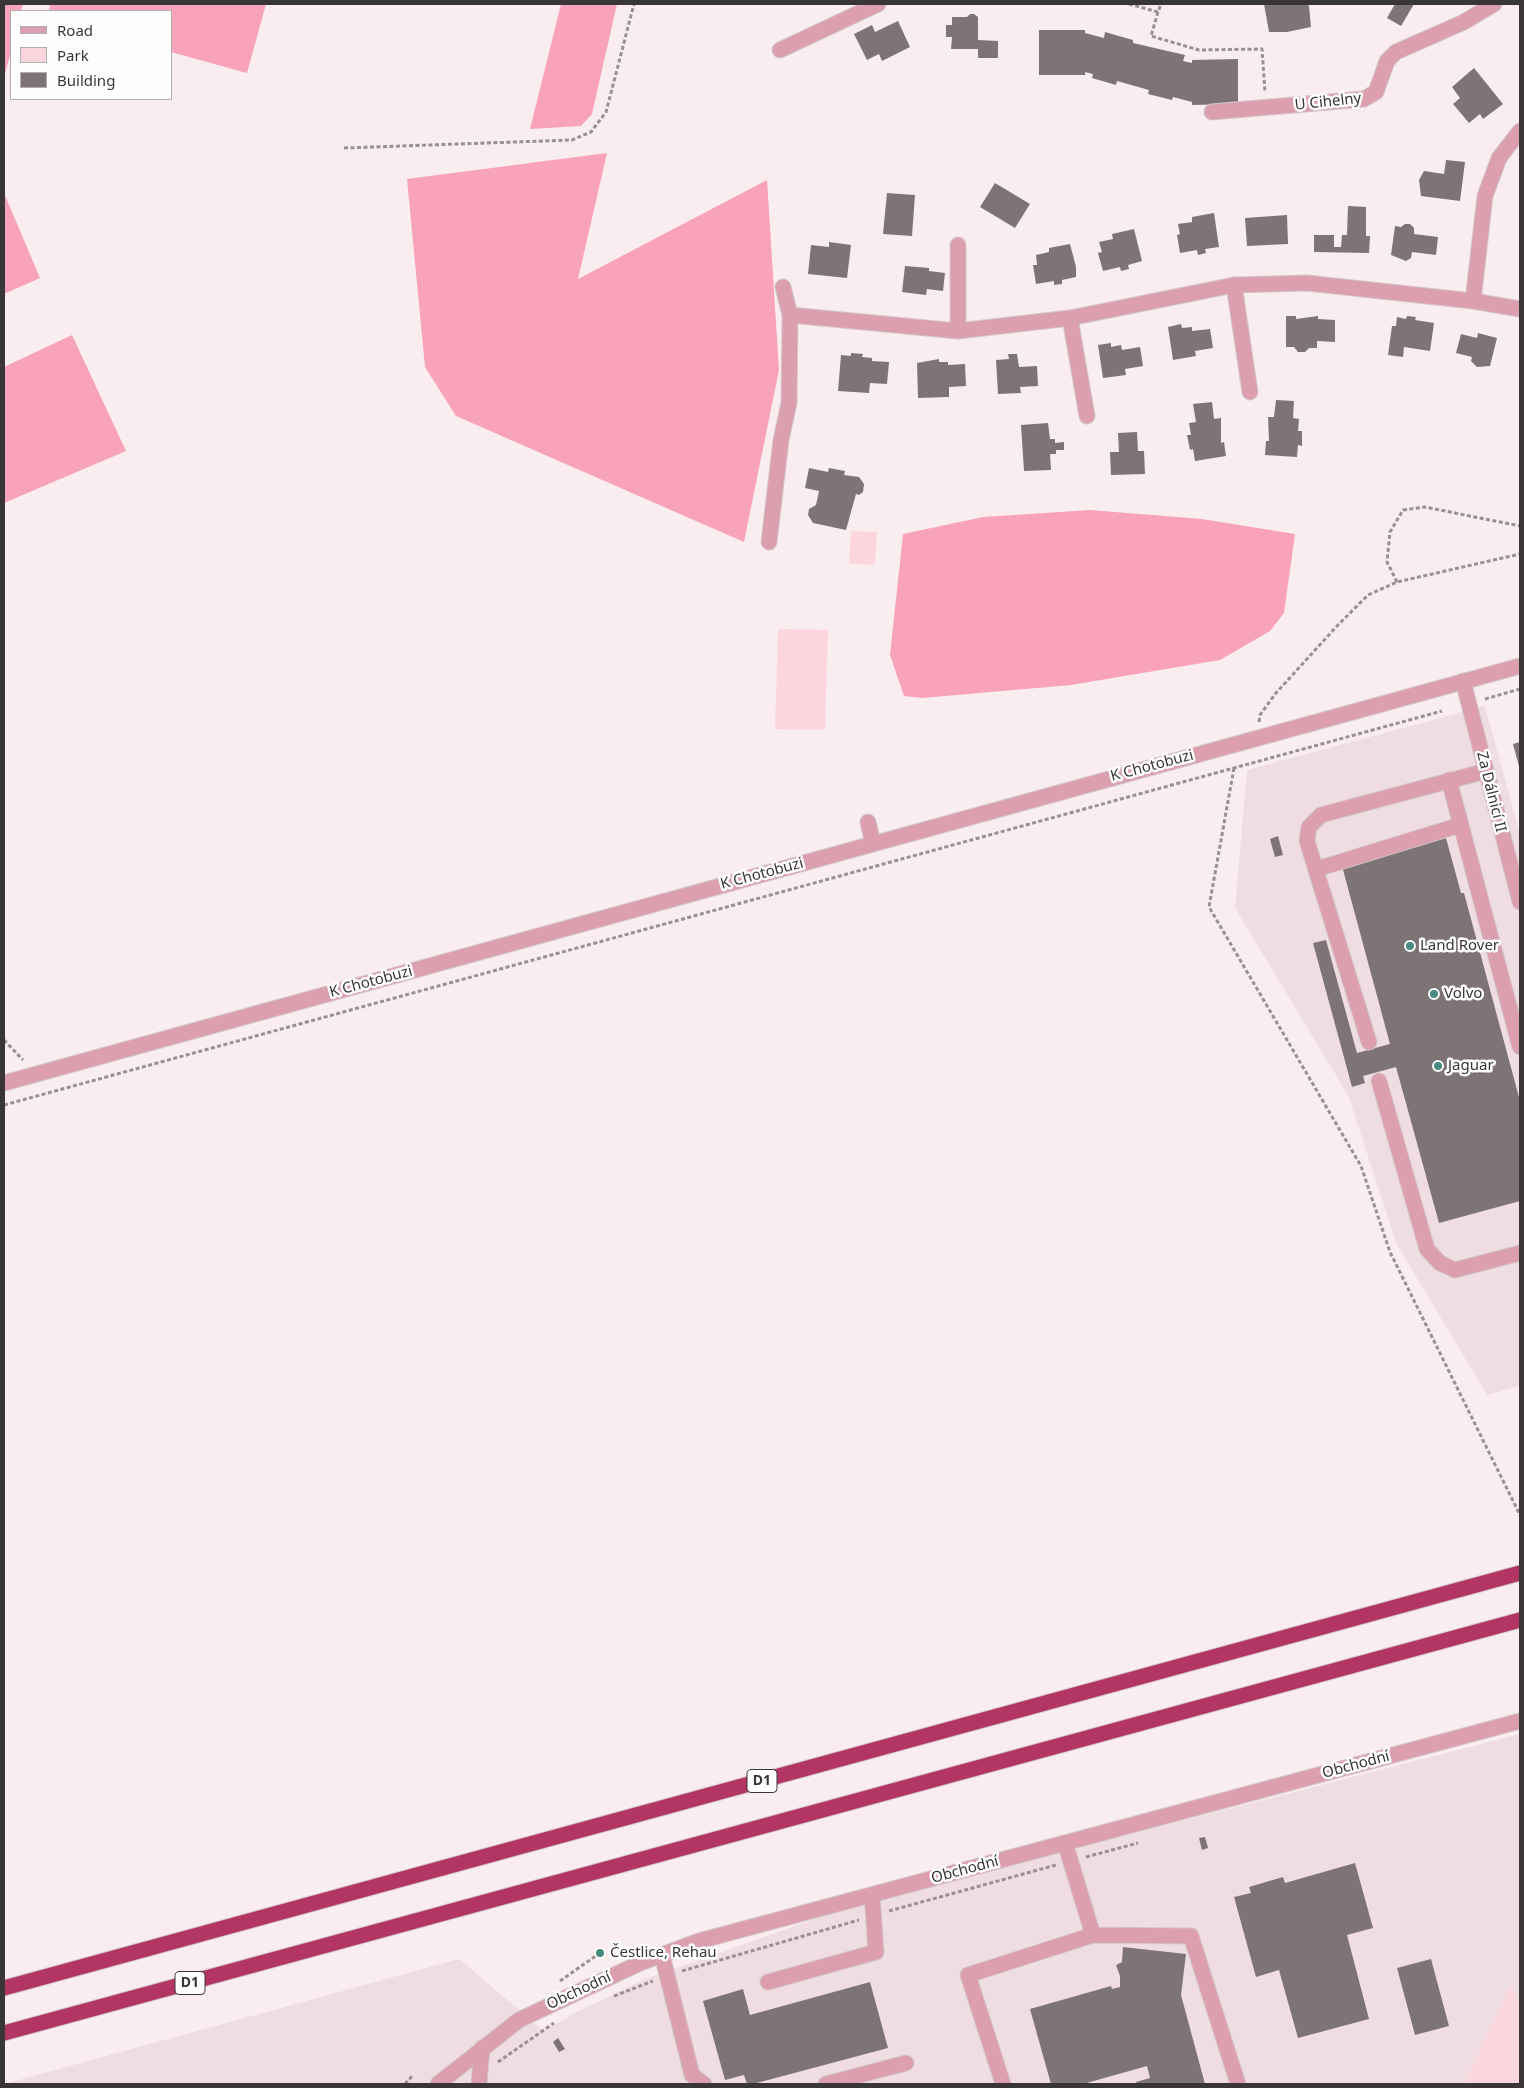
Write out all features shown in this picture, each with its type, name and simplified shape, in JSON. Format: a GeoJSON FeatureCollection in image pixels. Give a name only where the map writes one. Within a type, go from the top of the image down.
{"type":"FeatureCollection","features":[{"type":"Feature","properties":{"kind":"highway","name":"D1"},"geometry":{"type":"LineString","coordinates":[[4,1988],[1520,1574]]}},
{"type":"Feature","properties":{"kind":"highway","name":"D1"},"geometry":{"type":"LineString","coordinates":[[4,2034],[1520,1620]]}},
{"type":"Feature","properties":{"kind":"street"},"geometry":{"type":"LineString","coordinates":[[780,50],[878,4]]}},
{"type":"Feature","properties":{"kind":"street","name":"U Cihelny"},"geometry":{"type":"LineString","coordinates":[[1212,112],[1364,99],[1376,92],[1386,61],[1396,52],[1464,22],[1494,4]]}},
{"type":"Feature","properties":{"kind":"street"},"geometry":{"type":"LineString","coordinates":[[1473,301],[1486,196],[1499,158],[1520,131]]}},
{"type":"Feature","properties":{"kind":"street"},"geometry":{"type":"LineString","coordinates":[[958,245],[958,331]]}},
{"type":"Feature","properties":{"kind":"street"},"geometry":{"type":"LineString","coordinates":[[790,315],[958,331],[1070,318],[1234,285],[1307,283],[1473,301],[1520,309]]}},
{"type":"Feature","properties":{"kind":"street"},"geometry":{"type":"LineString","coordinates":[[1234,285],[1250,392]]}},
{"type":"Feature","properties":{"kind":"street"},"geometry":{"type":"LineString","coordinates":[[769,542],[781,440],[789,403],[790,315],[783,287]]}},
{"type":"Feature","properties":{"kind":"street"},"geometry":{"type":"LineString","coordinates":[[1070,318],[1087,416]]}},
{"type":"Feature","properties":{"kind":"street","name":"K Chotobuzi"},"geometry":{"type":"LineString","coordinates":[[4,1083],[1520,666]]}},
{"type":"Feature","properties":{"kind":"street","name":"Za Dálnicí II"},"geometry":{"type":"LineString","coordinates":[[1463,681],[1520,902]]}},
{"type":"Feature","properties":{"kind":"street"},"geometry":{"type":"LineString","coordinates":[[1369,1042],[1307,841],[1309,827],[1321,815],[1486,771]]}},
{"type":"Feature","properties":{"kind":"street"},"geometry":{"type":"LineString","coordinates":[[1449,780],[1520,1047]]}},
{"type":"Feature","properties":{"kind":"street"},"geometry":{"type":"LineString","coordinates":[[868,822],[873,843]]}},
{"type":"Feature","properties":{"kind":"street"},"geometry":{"type":"LineString","coordinates":[[1317,869],[1460,825]]}},
{"type":"Feature","properties":{"kind":"street"},"geometry":{"type":"LineString","coordinates":[[1379,1081],[1428,1249],[1440,1263],[1455,1270],[1520,1253]]}},
{"type":"Feature","properties":{"kind":"street","name":"Obchodní"},"geometry":{"type":"LineString","coordinates":[[438,2084],[520,2020],[573,1994],[699,1941],[1520,1721]]}},
{"type":"Feature","properties":{"kind":"street"},"geometry":{"type":"LineString","coordinates":[[1064,1843],[1092,1935]]}},
{"type":"Feature","properties":{"kind":"street"},"geometry":{"type":"LineString","coordinates":[[768,1982],[876,1952],[872,1895]]}},
{"type":"Feature","properties":{"kind":"street"},"geometry":{"type":"LineString","coordinates":[[1003,2084],[968,1975],[1092,1935],[1191,1936],[1238,2084]]}},
{"type":"Feature","properties":{"kind":"street"},"geometry":{"type":"LineString","coordinates":[[662,1955],[692,2075],[704,2084]]}},
{"type":"Feature","properties":{"kind":"street"},"geometry":{"type":"LineString","coordinates":[[480,2079],[482,2048]]}},
{"type":"Feature","properties":{"kind":"street"},"geometry":{"type":"LineString","coordinates":[[826,2084],[906,2063]]}},
{"type":"Feature","properties":{"kind":"path"},"geometry":{"type":"LineString","coordinates":[[344,148],[572,140],[591,132],[606,112],[634,4]]}},
{"type":"Feature","properties":{"kind":"path"},"geometry":{"type":"LineString","coordinates":[[1129,4],[1158,12]]}},
{"type":"Feature","properties":{"kind":"path"},"geometry":{"type":"LineString","coordinates":[[1161,4],[1150,36],[1198,50],[1262,49],[1267,107]]}},
{"type":"Feature","properties":{"kind":"path"},"geometry":{"type":"LineString","coordinates":[[1397,582],[1387,562],[1390,532],[1402,510],[1425,507],[1520,526]]}},
{"type":"Feature","properties":{"kind":"path"},"geometry":{"type":"LineString","coordinates":[[1256,738],[1260,715],[1276,693],[1368,595],[1397,582],[1520,554]]}},
{"type":"Feature","properties":{"kind":"path"},"geometry":{"type":"LineString","coordinates":[[1484,699],[1520,689]]}},
{"type":"Feature","properties":{"kind":"path"},"geometry":{"type":"LineString","coordinates":[[4,1105],[1442,711]]}},
{"type":"Feature","properties":{"kind":"path"},"geometry":{"type":"LineString","coordinates":[[1234,768],[1210,907],[1361,1166],[1390,1252],[1520,1515]]}},
{"type":"Feature","properties":{"kind":"path"},"geometry":{"type":"LineString","coordinates":[[608,1998],[667,1975],[874,1915],[1147,1840]]}},
{"type":"Feature","properties":{"kind":"path"},"geometry":{"type":"LineString","coordinates":[[480,2079],[556,2022]]}},
{"type":"Feature","properties":{"kind":"path"},"geometry":{"type":"LineString","coordinates":[[405,2084],[413,2075]]}},
{"type":"Feature","properties":{"kind":"shaded area"},"geometry":{"type":"Polygon","coordinates":[[[4,4],[23,4],[21,10],[10,10],[10,56],[4,77],[4,4]]]}},
{"type":"Feature","properties":{"kind":"shaded area"},"geometry":{"type":"Polygon","coordinates":[[[50,4],[266,4],[247,73],[172,52],[172,10],[49,10],[50,4]]]}},
{"type":"Feature","properties":{"kind":"shaded area"},"geometry":{"type":"Polygon","coordinates":[[[561,4],[617,4],[592,114],[581,126],[530,129],[561,4]]]}},
{"type":"Feature","properties":{"kind":"shaded area"},"geometry":{"type":"Polygon","coordinates":[[[607,153],[578,279],[767,180],[779,370],[744,542],[456,416],[425,367],[407,179],[607,153]]]}},
{"type":"Feature","properties":{"kind":"shaded area"},"geometry":{"type":"Polygon","coordinates":[[[4,193],[40,278],[4,294],[4,193]]]}},
{"type":"Feature","properties":{"kind":"shaded area"},"geometry":{"type":"Polygon","coordinates":[[[72,335],[126,451],[4,503],[4,367],[72,335]]]}},
{"type":"Feature","properties":{"kind":"shaded area"},"geometry":{"type":"Polygon","coordinates":[[[1090,510],[1202,519],[1295,534],[1284,613],[1270,631],[1220,660],[1071,685],[922,698],[904,696],[890,655],[903,534],[983,517],[1090,510]]]}},
{"type":"Feature","properties":{"kind":"shaded area"},"geometry":{"type":"Polygon","coordinates":[[[1485,706],[1520,834],[1520,1386],[1487,1395],[1397,1245],[1348,1095],[1235,908],[1247,770],[1485,706]]]}},
{"type":"Feature","properties":{"kind":"shaded area"},"geometry":{"type":"Polygon","coordinates":[[[1520,1734],[1520,2003],[1511,1986],[1465,2084],[4,2084],[459,1959],[544,2031],[575,2013],[645,1979],[855,1905],[1520,1734]]]}},
{"type":"Feature","properties":{"kind":"green space"},"geometry":{"type":"Polygon","coordinates":[[[851,531],[877,532],[875,565],[849,564],[851,531]]]}},
{"type":"Feature","properties":{"kind":"green space"},"geometry":{"type":"Polygon","coordinates":[[[778,629],[828,630],[825,730],[775,729],[778,629]]]}},
{"type":"Feature","properties":{"kind":"green space"},"geometry":{"type":"Polygon","coordinates":[[[1511,1985],[1520,2003],[1520,2084],[1465,2084],[1511,1985]]]}},
{"type":"Feature","properties":{"kind":"building"},"geometry":{"type":"Polygon","coordinates":[[[1264,4],[1307,4],[1309,6],[1311,27],[1287,32],[1269,32],[1264,4]]]}},
{"type":"Feature","properties":{"kind":"building"},"geometry":{"type":"Polygon","coordinates":[[[1395,4],[1414,4],[1401,26],[1387,18],[1395,4]]]}},
{"type":"Feature","properties":{"kind":"building"},"geometry":{"type":"Polygon","coordinates":[[[970,14],[978,17],[978,40],[998,41],[998,58],[978,58],[978,49],[951,49],[952,37],[946,37],[946,25],[952,25],[952,17],[967,17],[970,14]]]}},
{"type":"Feature","properties":{"kind":"building"},"geometry":{"type":"Polygon","coordinates":[[[898,21],[910,47],[882,61],[879,54],[867,60],[854,34],[872,25],[875,32],[898,21]]]}},
{"type":"Feature","properties":{"kind":"building"},"geometry":{"type":"Polygon","coordinates":[[[1039,30],[1085,30],[1085,33],[1104,38],[1105,32],[1133,40],[1133,43],[1185,55],[1183,61],[1192,63],[1192,60],[1238,59],[1238,104],[1192,105],[1192,102],[1173,97],[1172,100],[1148,94],[1149,90],[1117,81],[1116,85],[1092,78],[1093,74],[1085,72],[1085,75],[1039,75],[1039,30]]]}},
{"type":"Feature","properties":{"kind":"building"},"geometry":{"type":"Polygon","coordinates":[[[1474,68],[1503,104],[1483,119],[1480,114],[1469,123],[1453,104],[1460,98],[1452,87],[1474,68]]]}},
{"type":"Feature","properties":{"kind":"building"},"geometry":{"type":"Polygon","coordinates":[[[1446,160],[1465,162],[1460,201],[1421,196],[1419,180],[1424,171],[1444,174],[1446,160]]]}},
{"type":"Feature","properties":{"kind":"building"},"geometry":{"type":"Polygon","coordinates":[[[995,183],[1030,204],[1015,228],[980,207],[995,183]]]}},
{"type":"Feature","properties":{"kind":"building"},"geometry":{"type":"Polygon","coordinates":[[[887,193],[915,195],[912,236],[883,234],[887,193]]]}},
{"type":"Feature","properties":{"kind":"building"},"geometry":{"type":"Polygon","coordinates":[[[1348,206],[1366,207],[1366,236],[1370,236],[1369,253],[1314,252],[1314,235],[1334,235],[1334,247],[1341,247],[1342,235],[1347,235],[1348,206]]]}},
{"type":"Feature","properties":{"kind":"building"},"geometry":{"type":"Polygon","coordinates":[[[1214,213],[1219,247],[1205,249],[1206,253],[1198,255],[1197,250],[1180,253],[1177,235],[1180,234],[1178,224],[1192,222],[1192,217],[1214,213]]]}},
{"type":"Feature","properties":{"kind":"building"},"geometry":{"type":"Polygon","coordinates":[[[1287,215],[1288,244],[1247,246],[1245,218],[1287,215]]]}},
{"type":"Feature","properties":{"kind":"building"},"geometry":{"type":"Polygon","coordinates":[[[1405,224],[1410,224],[1414,228],[1414,234],[1438,237],[1436,255],[1412,252],[1411,258],[1406,261],[1391,255],[1395,226],[1401,227],[1405,224]]]}},
{"type":"Feature","properties":{"kind":"building"},"geometry":{"type":"Polygon","coordinates":[[[1134,229],[1142,261],[1128,265],[1129,269],[1121,271],[1120,267],[1103,271],[1098,253],[1102,252],[1099,242],[1113,239],[1112,234],[1134,229]]]}},
{"type":"Feature","properties":{"kind":"building"},"geometry":{"type":"Polygon","coordinates":[[[829,242],[851,245],[847,278],[808,274],[811,245],[829,247],[829,242]]]}},
{"type":"Feature","properties":{"kind":"building"},"geometry":{"type":"Polygon","coordinates":[[[1070,244],[1076,267],[1076,277],[1062,280],[1062,284],[1054,285],[1054,281],[1036,284],[1033,265],[1037,265],[1036,255],[1049,252],[1049,248],[1070,244]]]}},
{"type":"Feature","properties":{"kind":"building"},"geometry":{"type":"Polygon","coordinates":[[[905,266],[929,268],[929,271],[945,273],[943,291],[927,289],[926,295],[902,292],[905,266]]]}},
{"type":"Feature","properties":{"kind":"building"},"geometry":{"type":"Polygon","coordinates":[[[1286,316],[1296,316],[1296,319],[1318,316],[1318,319],[1335,320],[1335,342],[1317,341],[1317,348],[1309,348],[1305,352],[1298,352],[1294,347],[1286,347],[1286,316]]]}},
{"type":"Feature","properties":{"kind":"building"},"geometry":{"type":"Polygon","coordinates":[[[1407,316],[1416,317],[1415,320],[1434,323],[1430,351],[1404,347],[1403,357],[1388,355],[1392,326],[1396,326],[1397,317],[1406,319],[1407,316]]]}},
{"type":"Feature","properties":{"kind":"building"},"geometry":{"type":"Polygon","coordinates":[[[1181,324],[1182,328],[1192,327],[1192,331],[1210,329],[1213,348],[1195,351],[1196,356],[1173,360],[1168,327],[1181,324]]]}},
{"type":"Feature","properties":{"kind":"building"},"geometry":{"type":"Polygon","coordinates":[[[1478,333],[1497,338],[1490,366],[1477,367],[1471,361],[1472,357],[1456,353],[1461,334],[1477,338],[1478,333]]]}},
{"type":"Feature","properties":{"kind":"building"},"geometry":{"type":"Polygon","coordinates":[[[1111,343],[1111,347],[1121,345],[1122,350],[1140,347],[1143,366],[1125,369],[1126,375],[1103,378],[1098,345],[1111,343]]]}},
{"type":"Feature","properties":{"kind":"building"},"geometry":{"type":"Polygon","coordinates":[[[851,353],[863,354],[862,357],[872,358],[872,361],[889,362],[887,384],[870,383],[869,393],[838,391],[841,355],[851,356],[851,353]]]}},
{"type":"Feature","properties":{"kind":"building"},"geometry":{"type":"Polygon","coordinates":[[[1008,354],[1017,354],[1019,367],[1037,366],[1038,386],[1020,387],[1021,393],[998,394],[996,360],[1009,359],[1008,354]]]}},
{"type":"Feature","properties":{"kind":"building"},"geometry":{"type":"Polygon","coordinates":[[[939,359],[939,362],[948,362],[948,365],[965,364],[966,386],[949,387],[949,397],[918,398],[917,363],[939,359]]]}},
{"type":"Feature","properties":{"kind":"building"},"geometry":{"type":"Polygon","coordinates":[[[1276,400],[1294,401],[1293,418],[1299,419],[1298,431],[1302,431],[1302,446],[1298,445],[1297,457],[1265,455],[1266,441],[1269,441],[1268,417],[1274,417],[1276,400]]]}},
{"type":"Feature","properties":{"kind":"building"},"geometry":{"type":"Polygon","coordinates":[[[1212,402],[1214,419],[1221,418],[1221,443],[1224,442],[1226,456],[1195,461],[1193,449],[1190,450],[1187,435],[1191,435],[1189,423],[1196,422],[1193,404],[1212,402]]]}},
{"type":"Feature","properties":{"kind":"building"},"geometry":{"type":"Polygon","coordinates":[[[1048,423],[1050,439],[1055,439],[1055,443],[1064,442],[1064,450],[1056,450],[1056,454],[1050,454],[1051,470],[1024,471],[1021,425],[1048,423]]]}},
{"type":"Feature","properties":{"kind":"building"},"geometry":{"type":"Polygon","coordinates":[[[1137,432],[1138,451],[1144,451],[1145,474],[1111,475],[1110,452],[1119,452],[1118,433],[1137,432]]]}},
{"type":"Feature","properties":{"kind":"building"},"geometry":{"type":"Polygon","coordinates":[[[809,468],[828,472],[829,468],[845,471],[844,475],[859,477],[864,484],[863,492],[859,495],[856,494],[846,530],[813,523],[808,515],[809,509],[816,505],[819,491],[805,488],[809,468]]]}},
{"type":"Feature","properties":{"kind":"building"},"geometry":{"type":"Polygon","coordinates":[[[1520,742],[1520,770],[1513,744],[1520,742]]]}},
{"type":"Feature","properties":{"kind":"building"},"geometry":{"type":"Polygon","coordinates":[[[1278,836],[1283,855],[1275,857],[1270,839],[1278,836]]]}},
{"type":"Feature","properties":{"kind":"building","name":"Volvo"},"geometry":{"type":"Polygon","coordinates":[[[1446,838],[1461,893],[1464,893],[1520,1101],[1520,1201],[1439,1223],[1396,1067],[1363,1076],[1365,1083],[1352,1087],[1313,943],[1326,940],[1357,1053],[1390,1044],[1342,866],[1446,838]]]}},
{"type":"Feature","properties":{"kind":"building"},"geometry":{"type":"Polygon","coordinates":[[[1205,1837],[1208,1848],[1202,1850],[1199,1838],[1205,1837]]]}},
{"type":"Feature","properties":{"kind":"building"},"geometry":{"type":"Polygon","coordinates":[[[1355,1863],[1373,1928],[1347,1935],[1369,2019],[1298,2038],[1279,1970],[1256,1977],[1234,1897],[1251,1893],[1249,1887],[1283,1877],[1285,1883],[1355,1863]]]}},
{"type":"Feature","properties":{"kind":"building"},"geometry":{"type":"Polygon","coordinates":[[[1123,1947],[1186,1954],[1181,1995],[1205,2084],[1137,2084],[1136,2082],[1150,2078],[1147,2066],[1083,2084],[1051,2084],[1030,2009],[1111,1986],[1112,1989],[1120,1987],[1120,1976],[1116,1965],[1122,1962],[1123,1947]]]}},
{"type":"Feature","properties":{"kind":"building"},"geometry":{"type":"Polygon","coordinates":[[[1431,1959],[1449,2026],[1415,2035],[1397,1968],[1431,1959]]]}},
{"type":"Feature","properties":{"kind":"building"},"geometry":{"type":"Polygon","coordinates":[[[870,1982],[888,2048],[753,2084],[747,2084],[744,2075],[725,2080],[703,2001],[743,1989],[750,2015],[870,1982]]]}},
{"type":"Feature","properties":{"kind":"building"},"geometry":{"type":"Polygon","coordinates":[[[558,2038],[565,2049],[559,2052],[553,2042],[558,2038]]]}},
{"type":"Feature","properties":{"kind":"place","name":"Land Rover"},"geometry":{"type":"Point","coordinates":[1410,946]}},
{"type":"Feature","properties":{"kind":"place","name":"Volvo"},"geometry":{"type":"Point","coordinates":[1434,994]}},
{"type":"Feature","properties":{"kind":"place","name":"Jaguar"},"geometry":{"type":"Point","coordinates":[1438,1066]}},
{"type":"Feature","properties":{"kind":"place","name":"Čestlice, Rehau"},"geometry":{"type":"Point","coordinates":[600,1953]}}]}
